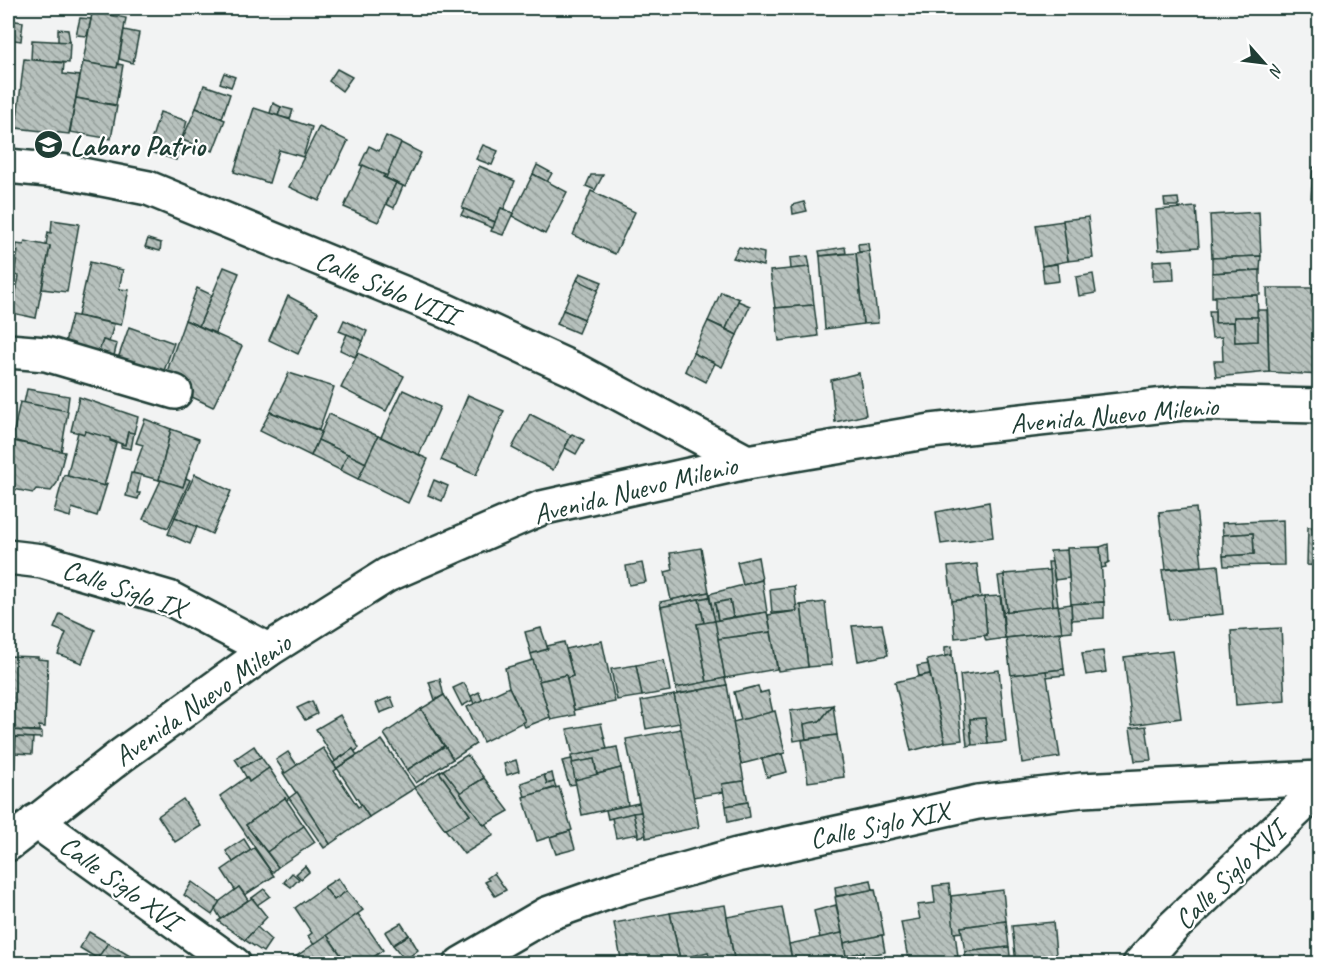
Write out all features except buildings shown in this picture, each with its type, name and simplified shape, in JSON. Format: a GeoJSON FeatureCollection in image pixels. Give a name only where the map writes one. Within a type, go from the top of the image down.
{"type":"FeatureCollection","features":[{"type":"Feature","properties":{"kind":"street","name":"Calle Siblo VIII"},"geometry":{"type":"LineString","coordinates":[[8,166],[67,172],[148,188],[442,309],[577,371],[747,462]]}},
{"type":"Feature","properties":{"kind":"street"},"geometry":{"type":"LineString","coordinates":[[8,351],[46,354],[175,392]]}},
{"type":"Feature","properties":{"kind":"street","name":"Avenida Nuevo Milenio"},"geometry":{"type":"LineString","coordinates":[[8,844],[268,650],[387,575],[541,508],[747,462],[931,431],[1184,403],[1320,406]]}},
{"type":"Feature","properties":{"kind":"street","name":"Calle Siglo IX"},"geometry":{"type":"LineString","coordinates":[[8,557],[42,561],[169,598],[268,650]]}},
{"type":"Feature","properties":{"kind":"street","name":"Calle Siglo XIX"},"geometry":{"type":"LineString","coordinates":[[461,963],[547,914],[620,888],[737,855],[978,802],[1082,790],[1320,778]]}},
{"type":"Feature","properties":{"kind":"street","name":"Calle Siglo XVI"},"geometry":{"type":"LineString","coordinates":[[1140,963],[1172,928],[1320,788]]}},
{"type":"Feature","properties":{"kind":"street","name":"Calle Siglo XVI"},"geometry":{"type":"LineString","coordinates":[[36,821],[234,963]]}},
{"type":"Feature","properties":{"kind":"place","name":"Labaro Patrio"},"geometry":{"type":"Point","coordinates":[49,145]}}]}
